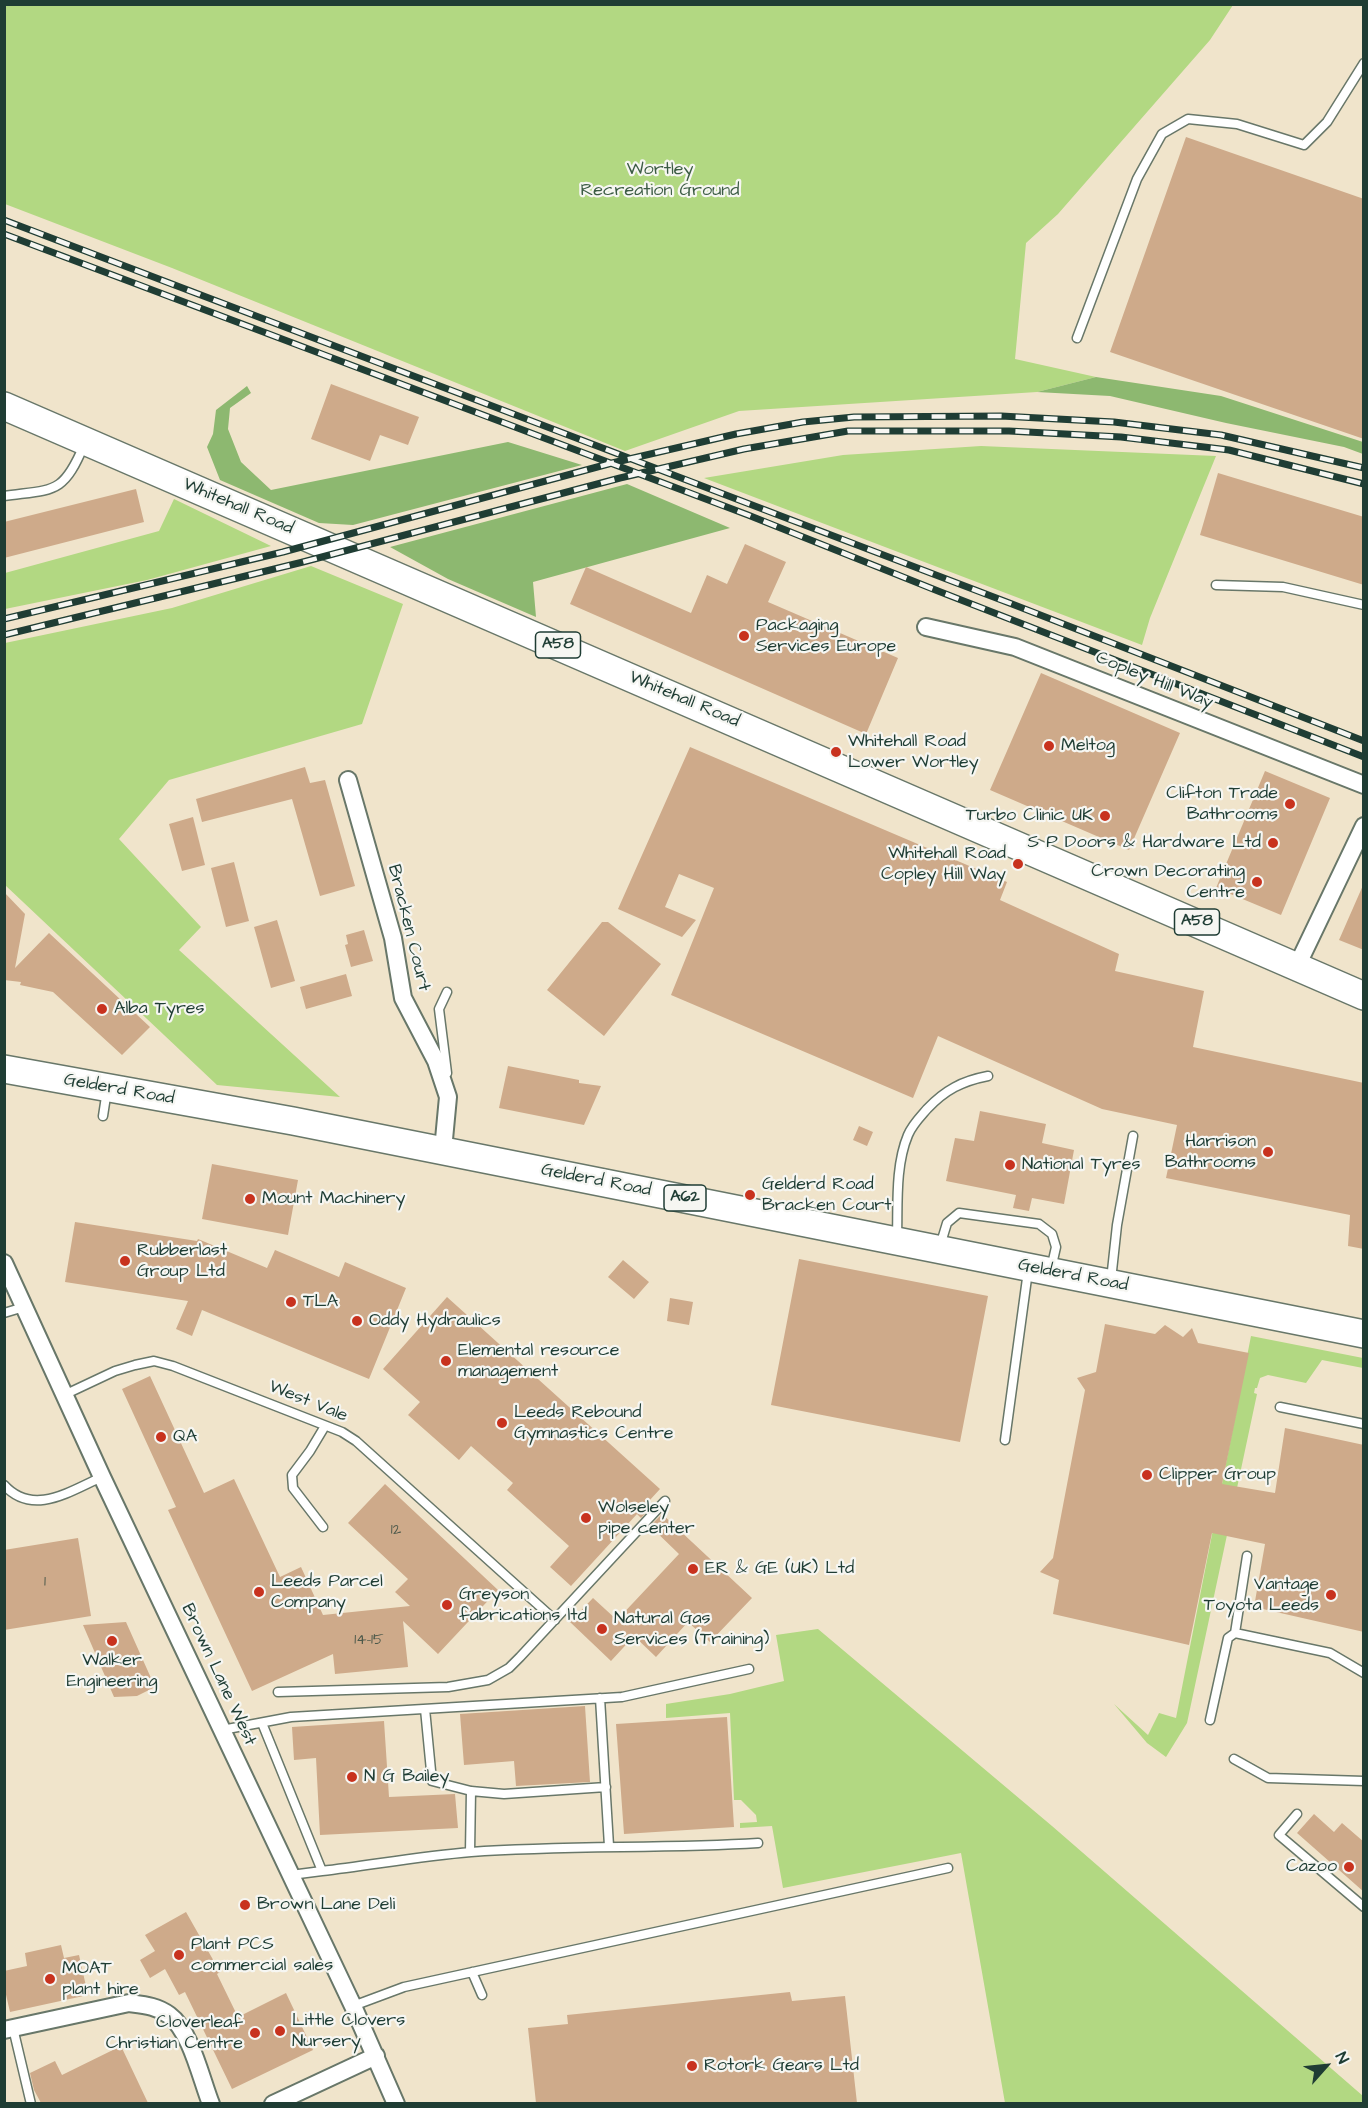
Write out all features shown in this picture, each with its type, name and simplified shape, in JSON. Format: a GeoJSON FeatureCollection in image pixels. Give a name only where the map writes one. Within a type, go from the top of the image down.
{"type":"FeatureCollection","features":[{"type":"Feature","properties":{"kind":"main road","name":"Whitehall Road"},"geometry":{"type":"LineString","coordinates":[[4,406],[1364,996]]}},
{"type":"Feature","properties":{"kind":"main road","name":"Gelderd Road"},"geometry":{"type":"LineString","coordinates":[[4,1069],[443,1150],[1364,1335]]}},
{"type":"Feature","properties":{"kind":"street","name":"Copley Hill Way"},"geometry":{"type":"LineString","coordinates":[[927,627],[1015,647],[1364,785]]}},
{"type":"Feature","properties":{"kind":"street","name":"Bracken Court"},"geometry":{"type":"LineString","coordinates":[[348,780],[393,938],[403,998],[436,1060],[448,1097],[443,1150]]}},
{"type":"Feature","properties":{"kind":"street"},"geometry":{"type":"LineString","coordinates":[[1297,966],[1364,826]]}},
{"type":"Feature","properties":{"kind":"street","name":"Brown Lane West"},"geometry":{"type":"LineString","coordinates":[[4,1263],[102,1477],[353,2006],[396,2103]]}},
{"type":"Feature","properties":{"kind":"street"},"geometry":{"type":"LineString","coordinates":[[9,2029],[129,2003],[150,2005],[170,2015],[185,2034],[211,2103]]}},
{"type":"Feature","properties":{"kind":"street"},"geometry":{"type":"LineString","coordinates":[[273,2103],[376,2056]]}},
{"type":"Feature","properties":{"kind":"lane"},"geometry":{"type":"LineString","coordinates":[[1077,338],[1137,179],[1162,134],[1188,120],[1198,120],[1237,124],[1304,146],[1328,122],[1364,63]]}},
{"type":"Feature","properties":{"kind":"lane"},"geometry":{"type":"LineString","coordinates":[[4,496],[45,492],[64,482],[76,464],[86,441]]}},
{"type":"Feature","properties":{"kind":"lane"},"geometry":{"type":"LineString","coordinates":[[1216,585],[1283,587],[1364,605]]}},
{"type":"Feature","properties":{"kind":"lane"},"geometry":{"type":"LineString","coordinates":[[447,992],[439,1009],[449,1082],[448,1097]]}},
{"type":"Feature","properties":{"kind":"lane"},"geometry":{"type":"LineString","coordinates":[[897,1241],[900,1167],[908,1134],[935,1100],[950,1089],[969,1080],[988,1076]]}},
{"type":"Feature","properties":{"kind":"lane"},"geometry":{"type":"LineString","coordinates":[[103,1116],[108,1088]]}},
{"type":"Feature","properties":{"kind":"lane"},"geometry":{"type":"LineString","coordinates":[[1110,1284],[1117,1226],[1133,1136]]}},
{"type":"Feature","properties":{"kind":"lane"},"geometry":{"type":"LineString","coordinates":[[939,1249],[947,1223],[959,1213],[1039,1224],[1052,1234],[1056,1247],[1040,1269],[1005,1440]]}},
{"type":"Feature","properties":{"kind":"lane"},"geometry":{"type":"LineString","coordinates":[[4,1313],[24,1307]]}},
{"type":"Feature","properties":{"kind":"lane","name":"West Vale"},"geometry":{"type":"LineString","coordinates":[[64,1395],[115,1371],[154,1361],[173,1366],[325,1426],[356,1441],[555,1620]]}},
{"type":"Feature","properties":{"kind":"lane"},"geometry":{"type":"LineString","coordinates":[[1280,1407],[1364,1424]]}},
{"type":"Feature","properties":{"kind":"lane"},"geometry":{"type":"LineString","coordinates":[[323,1527],[293,1488],[291,1475],[310,1451],[325,1426]]}},
{"type":"Feature","properties":{"kind":"lane"},"geometry":{"type":"LineString","coordinates":[[4,1485],[25,1501],[49,1500],[102,1477]]}},
{"type":"Feature","properties":{"kind":"lane"},"geometry":{"type":"LineString","coordinates":[[278,1692],[448,1687],[488,1680],[509,1668],[665,1501]]}},
{"type":"Feature","properties":{"kind":"lane"},"geometry":{"type":"LineString","coordinates":[[1210,1720],[1228,1638],[1235,1633],[1247,1556]]}},
{"type":"Feature","properties":{"kind":"lane"},"geometry":{"type":"LineString","coordinates":[[1235,1633],[1330,1653],[1364,1673]]}},
{"type":"Feature","properties":{"kind":"lane"},"geometry":{"type":"LineString","coordinates":[[222,1730],[291,1717],[622,1697],[749,1669]]}},
{"type":"Feature","properties":{"kind":"lane"},"geometry":{"type":"LineString","coordinates":[[600,1698],[609,1846]]}},
{"type":"Feature","properties":{"kind":"lane"},"geometry":{"type":"LineString","coordinates":[[425,1709],[432,1781],[471,1791],[504,1794],[606,1787]]}},
{"type":"Feature","properties":{"kind":"lane"},"geometry":{"type":"LineString","coordinates":[[262,1723],[322,1871]]}},
{"type":"Feature","properties":{"kind":"lane"},"geometry":{"type":"LineString","coordinates":[[1234,1759],[1268,1778],[1364,1781]]}},
{"type":"Feature","properties":{"kind":"lane"},"geometry":{"type":"LineString","coordinates":[[470,1852],[471,1791]]}},
{"type":"Feature","properties":{"kind":"lane"},"geometry":{"type":"LineString","coordinates":[[1297,1814],[1279,1835],[1364,1907]]}},
{"type":"Feature","properties":{"kind":"lane"},"geometry":{"type":"LineString","coordinates":[[291,1875],[470,1852],[609,1846],[702,1847],[758,1843]]}},
{"type":"Feature","properties":{"kind":"lane"},"geometry":{"type":"LineString","coordinates":[[353,2006],[404,1987],[948,1868]]}},
{"type":"Feature","properties":{"kind":"lane"},"geometry":{"type":"LineString","coordinates":[[472,1972],[482,1995]]}},
{"type":"Feature","properties":{"kind":"lane"},"geometry":{"type":"LineString","coordinates":[[9,2029],[32,2103]]}},
{"type":"Feature","properties":{"kind":"green space","name":"Wortley Recreation Ground"},"geometry":{"type":"Polygon","coordinates":[[[4,5],[1233,5],[1210,40],[1058,214],[1026,243],[1015,359],[1096,377],[1037,392],[739,411],[625,451],[172,268],[5,204],[4,5]]]}},
{"type":"Feature","properties":{"kind":"green space"},"geometry":{"type":"Polygon","coordinates":[[[1096,377],[1221,396],[1363,442],[1363,454],[1344,447],[1110,396],[1037,392],[1096,377]]]}},
{"type":"Feature","properties":{"kind":"green space"},"geometry":{"type":"Polygon","coordinates":[[[247,386],[251,393],[230,408],[228,429],[241,462],[271,490],[508,442],[582,465],[353,525],[319,523],[220,480],[207,447],[213,434],[216,410],[247,386]]]}},
{"type":"Feature","properties":{"kind":"green space"},"geometry":{"type":"Polygon","coordinates":[[[981,446],[1216,456],[1150,618],[1142,645],[704,478],[843,455],[981,446]]]}},
{"type":"Feature","properties":{"kind":"green space"},"geometry":{"type":"Polygon","coordinates":[[[627,484],[730,528],[533,582],[536,617],[448,579],[390,547],[627,484]]]}},
{"type":"Feature","properties":{"kind":"green space"},"geometry":{"type":"Polygon","coordinates":[[[174,499],[271,546],[147,580],[5,609],[5,573],[159,531],[174,499]]]}},
{"type":"Feature","properties":{"kind":"green space"},"geometry":{"type":"Polygon","coordinates":[[[311,566],[403,604],[362,724],[169,780],[119,839],[201,927],[179,950],[340,1097],[217,1085],[5,885],[5,643],[172,608],[311,566]]]}},
{"type":"Feature","properties":{"kind":"green space"},"geometry":{"type":"Polygon","coordinates":[[[1251,1336],[1363,1358],[1363,1368],[1322,1360],[1306,1383],[1268,1375],[1260,1378],[1255,1388],[1254,1393],[1257,1394],[1187,1723],[1166,1757],[1147,1743],[1114,1704],[1148,1735],[1159,1713],[1176,1718],[1251,1336]]]}},
{"type":"Feature","properties":{"kind":"green space"},"geometry":{"type":"Polygon","coordinates":[[[818,1629],[1052,1826],[1363,2096],[1363,2103],[1005,2103],[961,1853],[783,1888],[772,1826],[740,1828],[740,1823],[757,1822],[756,1815],[741,1800],[734,1800],[730,1713],[666,1718],[666,1704],[730,1694],[784,1681],[776,1635],[818,1629]]]}},
{"type":"Feature","properties":{"kind":"building"},"geometry":{"type":"Polygon","coordinates":[[[1186,137],[1364,199],[1364,439],[1110,352],[1186,137]]]}},
{"type":"Feature","properties":{"kind":"building"},"geometry":{"type":"Polygon","coordinates":[[[331,384],[419,417],[408,445],[380,435],[370,461],[311,439],[331,384]]]}},
{"type":"Feature","properties":{"kind":"building"},"geometry":{"type":"Polygon","coordinates":[[[1218,473],[1364,517],[1364,585],[1200,535],[1218,473]]]}},
{"type":"Feature","properties":{"kind":"building"},"geometry":{"type":"Polygon","coordinates":[[[136,489],[144,522],[4,558],[4,522],[136,489]]]}},
{"type":"Feature","properties":{"kind":"building","name":"Packaging Services Europe"},"geometry":{"type":"Polygon","coordinates":[[[745,544],[786,562],[768,602],[898,658],[866,734],[570,604],[586,567],[691,613],[707,575],[727,584],[745,544]]]}},
{"type":"Feature","properties":{"kind":"building"},"geometry":{"type":"Polygon","coordinates":[[[1041,673],[1180,733],[1129,850],[990,790],[1041,673]]]}},
{"type":"Feature","properties":{"kind":"building"},"geometry":{"type":"Polygon","coordinates":[[[690,747],[1007,882],[1000,900],[1119,954],[1115,971],[1204,991],[1193,1047],[1364,1083],[1364,1249],[1348,1246],[1350,1215],[1166,1178],[1177,1125],[1102,1109],[938,1036],[913,1098],[671,995],[714,888],[679,874],[665,907],[696,920],[682,937],[618,909],[690,747]]]}},
{"type":"Feature","properties":{"kind":"building"},"geometry":{"type":"Polygon","coordinates":[[[305,767],[310,783],[325,780],[355,886],[320,896],[292,799],[202,822],[196,799],[305,767]]]}},
{"type":"Feature","properties":{"kind":"building"},"geometry":{"type":"Polygon","coordinates":[[[1265,771],[1330,798],[1281,915],[1216,888],[1265,771]]]}},
{"type":"Feature","properties":{"kind":"building"},"geometry":{"type":"Polygon","coordinates":[[[193,817],[205,865],[182,871],[169,824],[193,817]]]}},
{"type":"Feature","properties":{"kind":"building"},"geometry":{"type":"Polygon","coordinates":[[[234,862],[249,921],[226,927],[211,868],[234,862]]]}},
{"type":"Feature","properties":{"kind":"building"},"geometry":{"type":"Polygon","coordinates":[[[1364,883],[1364,950],[1339,940],[1364,883]]]}},
{"type":"Feature","properties":{"kind":"building","name":"Alba Tyres"},"geometry":{"type":"Polygon","coordinates":[[[4,892],[25,914],[15,968],[49,933],[150,1027],[122,1055],[53,992],[20,985],[21,982],[4,980],[4,892]]]}},
{"type":"Feature","properties":{"kind":"building"},"geometry":{"type":"Polygon","coordinates":[[[277,920],[295,981],[271,988],[254,927],[277,920]]]}},
{"type":"Feature","properties":{"kind":"building"},"geometry":{"type":"Polygon","coordinates":[[[602,922],[608,922],[661,964],[604,1036],[547,990],[602,922]]]}},
{"type":"Feature","properties":{"kind":"building"},"geometry":{"type":"Polygon","coordinates":[[[364,930],[373,961],[351,967],[345,945],[348,944],[346,935],[364,930]]]}},
{"type":"Feature","properties":{"kind":"building"},"geometry":{"type":"Polygon","coordinates":[[[346,974],[352,996],[306,1009],[300,987],[346,974]]]}},
{"type":"Feature","properties":{"kind":"building"},"geometry":{"type":"Polygon","coordinates":[[[508,1066],[601,1086],[584,1125],[499,1108],[508,1066]]]}},
{"type":"Feature","properties":{"kind":"building","name":"National Tyres"},"geometry":{"type":"Polygon","coordinates":[[[980,1111],[1046,1124],[1042,1143],[1074,1150],[1064,1204],[1032,1198],[1029,1211],[1013,1208],[1016,1195],[946,1181],[955,1138],[974,1141],[980,1111]]]}},
{"type":"Feature","properties":{"kind":"building"},"geometry":{"type":"Polygon","coordinates":[[[859,1126],[873,1132],[867,1146],[853,1140],[859,1126]]]}},
{"type":"Feature","properties":{"kind":"building","name":"Mount Machinery"},"geometry":{"type":"Polygon","coordinates":[[[212,1164],[298,1180],[288,1235],[202,1219],[212,1164]]]}},
{"type":"Feature","properties":{"kind":"building"},"geometry":{"type":"Polygon","coordinates":[[[75,1222],[197,1241],[198,1239],[267,1268],[275,1250],[339,1277],[345,1262],[406,1288],[369,1379],[202,1310],[192,1336],[176,1329],[188,1301],[65,1282],[75,1222]]]}},
{"type":"Feature","properties":{"kind":"building"},"geometry":{"type":"Polygon","coordinates":[[[799,1259],[988,1296],[960,1442],[771,1405],[799,1259]]]}},
{"type":"Feature","properties":{"kind":"building"},"geometry":{"type":"Polygon","coordinates":[[[623,1260],[649,1282],[634,1299],[608,1277],[623,1260]]]}},
{"type":"Feature","properties":{"kind":"building"},"geometry":{"type":"Polygon","coordinates":[[[447,1297],[660,1489],[649,1501],[653,1505],[641,1518],[637,1514],[571,1586],[550,1567],[569,1546],[507,1490],[513,1483],[471,1446],[459,1460],[408,1415],[420,1402],[383,1369],[447,1297]]]}},
{"type":"Feature","properties":{"kind":"building"},"geometry":{"type":"Polygon","coordinates":[[[670,1298],[693,1302],[689,1325],[667,1321],[670,1298]]]}},
{"type":"Feature","properties":{"kind":"building","name":"Clipper Group"},"geometry":{"type":"Polygon","coordinates":[[[1105,1324],[1155,1334],[1165,1325],[1183,1337],[1192,1328],[1198,1343],[1249,1353],[1222,1484],[1275,1493],[1285,1428],[1364,1445],[1364,1632],[1254,1607],[1265,1544],[1212,1533],[1189,1645],[1053,1614],[1059,1580],[1040,1572],[1053,1558],[1085,1390],[1077,1378],[1096,1372],[1105,1324]]]}},
{"type":"Feature","properties":{"kind":"building"},"geometry":{"type":"Polygon","coordinates":[[[150,1376],[204,1493],[234,1479],[280,1577],[301,1567],[323,1615],[410,1606],[395,1592],[408,1579],[348,1523],[385,1484],[498,1590],[438,1654],[403,1621],[408,1667],[335,1674],[333,1654],[252,1691],[168,1510],[176,1507],[122,1389],[150,1376]]]}},
{"type":"Feature","properties":{"kind":"building"},"geometry":{"type":"Polygon","coordinates":[[[662,1514],[752,1598],[710,1642],[688,1622],[656,1657],[634,1636],[611,1661],[570,1622],[593,1598],[617,1620],[679,1554],[650,1526],[662,1514]]]}},
{"type":"Feature","properties":{"kind":"building"},"geometry":{"type":"Polygon","coordinates":[[[78,1538],[91,1616],[4,1630],[4,1550],[78,1538]]]}},
{"type":"Feature","properties":{"kind":"building"},"geometry":{"type":"Polygon","coordinates":[[[126,1622],[155,1687],[137,1696],[114,1697],[83,1625],[126,1622]]]}},
{"type":"Feature","properties":{"kind":"building"},"geometry":{"type":"Polygon","coordinates":[[[585,1706],[590,1782],[516,1786],[514,1761],[464,1765],[460,1714],[585,1706]]]}},
{"type":"Feature","properties":{"kind":"building"},"geometry":{"type":"Polygon","coordinates":[[[727,1717],[734,1827],[624,1834],[616,1724],[727,1717]]]}},
{"type":"Feature","properties":{"kind":"building","name":"N G Bailey"},"geometry":{"type":"Polygon","coordinates":[[[384,1721],[389,1797],[455,1794],[458,1828],[320,1835],[316,1758],[294,1760],[292,1727],[384,1721]]]}},
{"type":"Feature","properties":{"kind":"building","name":"Cazoo"},"geometry":{"type":"Polygon","coordinates":[[[1314,1814],[1334,1832],[1342,1823],[1364,1842],[1364,1892],[1297,1833],[1314,1814]]]}},
{"type":"Feature","properties":{"kind":"building","name":"Cloverleaf Christian Centre"},"geometry":{"type":"Polygon","coordinates":[[[186,1912],[220,1972],[217,1974],[238,2017],[286,1993],[313,2050],[232,2089],[185,1992],[179,1995],[165,1969],[150,1978],[140,1960],[155,1951],[145,1935],[186,1912]]]}},
{"type":"Feature","properties":{"kind":"building"},"geometry":{"type":"Polygon","coordinates":[[[61,1945],[64,1958],[79,1955],[88,1995],[10,2012],[4,1986],[4,1971],[27,1966],[25,1953],[61,1945]]]}},
{"type":"Feature","properties":{"kind":"building","name":"Rotork Gears Ltd"},"geometry":{"type":"Polygon","coordinates":[[[790,1992],[792,2001],[845,1996],[857,2103],[536,2103],[528,2028],[568,2024],[567,2015],[790,1992]]]}},
{"type":"Feature","properties":{"kind":"building"},"geometry":{"type":"Polygon","coordinates":[[[121,2046],[148,2103],[41,2103],[34,2090],[30,2073],[55,2061],[62,2075],[121,2046]]]}},
{"type":"Feature","properties":{"kind":"railway"},"geometry":{"type":"LineString","coordinates":[[4,220],[1012,604],[1364,741]]}},
{"type":"Feature","properties":{"kind":"railway"},"geometry":{"type":"LineString","coordinates":[[4,234],[748,515],[1364,757]]}},
{"type":"Feature","properties":{"kind":"railway"},"geometry":{"type":"LineString","coordinates":[[4,619],[283,552],[612,463],[736,434],[803,422],[854,417],[1001,416],[1114,422],[1221,435],[1364,468]]}},
{"type":"Feature","properties":{"kind":"railway"},"geometry":{"type":"LineString","coordinates":[[4,635],[303,562],[620,478],[744,449],[848,431],[1009,431],[1121,437],[1229,450],[1364,484]]}},
{"type":"Feature","properties":{"kind":"place","name":"Packaging Services Europe"},"geometry":{"type":"Point","coordinates":[744,636]}},
{"type":"Feature","properties":{"kind":"place","name":"Meltog"},"geometry":{"type":"Point","coordinates":[1049,746]}},
{"type":"Feature","properties":{"kind":"place","name":"Whitehall Road Lower Wortley"},"geometry":{"type":"Point","coordinates":[836,752]}},
{"type":"Feature","properties":{"kind":"place","name":"Clifton Trade Bathrooms"},"geometry":{"type":"Point","coordinates":[1290,804]}},
{"type":"Feature","properties":{"kind":"place","name":"Turbo Clinic UK"},"geometry":{"type":"Point","coordinates":[1105,816]}},
{"type":"Feature","properties":{"kind":"place","name":"S P Doors & Hardware Ltd"},"geometry":{"type":"Point","coordinates":[1273,843]}},
{"type":"Feature","properties":{"kind":"place","name":"Whitehall Road Copley Hill Way"},"geometry":{"type":"Point","coordinates":[1018,864]}},
{"type":"Feature","properties":{"kind":"place","name":"Crown Decorating Centre"},"geometry":{"type":"Point","coordinates":[1257,882]}},
{"type":"Feature","properties":{"kind":"place","name":"Alba Tyres"},"geometry":{"type":"Point","coordinates":[102,1009]}},
{"type":"Feature","properties":{"kind":"place","name":"Harrison Bathrooms"},"geometry":{"type":"Point","coordinates":[1268,1152]}},
{"type":"Feature","properties":{"kind":"place","name":"National Tyres"},"geometry":{"type":"Point","coordinates":[1010,1165]}},
{"type":"Feature","properties":{"kind":"place","name":"Gelderd Road Bracken Court"},"geometry":{"type":"Point","coordinates":[750,1195]}},
{"type":"Feature","properties":{"kind":"place","name":"Mount Machinery"},"geometry":{"type":"Point","coordinates":[250,1199]}},
{"type":"Feature","properties":{"kind":"place","name":"Rubberlast Group Ltd"},"geometry":{"type":"Point","coordinates":[125,1261]}},
{"type":"Feature","properties":{"kind":"place","name":"TLA"},"geometry":{"type":"Point","coordinates":[291,1302]}},
{"type":"Feature","properties":{"kind":"place","name":"Oddy Hydraulics"},"geometry":{"type":"Point","coordinates":[357,1321]}},
{"type":"Feature","properties":{"kind":"place","name":"Elemental resource management"},"geometry":{"type":"Point","coordinates":[446,1361]}},
{"type":"Feature","properties":{"kind":"place","name":"Leeds Rebound Gymnastics Centre"},"geometry":{"type":"Point","coordinates":[502,1423]}},
{"type":"Feature","properties":{"kind":"place","name":"QA"},"geometry":{"type":"Point","coordinates":[161,1437]}},
{"type":"Feature","properties":{"kind":"place","name":"Clipper Group"},"geometry":{"type":"Point","coordinates":[1147,1475]}},
{"type":"Feature","properties":{"kind":"place","name":"Wolseley pipe center"},"geometry":{"type":"Point","coordinates":[586,1518]}},
{"type":"Feature","properties":{"kind":"place","name":"ER & GE (UK) Ltd"},"geometry":{"type":"Point","coordinates":[693,1569]}},
{"type":"Feature","properties":{"kind":"place","name":"Leeds Parcel Company"},"geometry":{"type":"Point","coordinates":[259,1592]}},
{"type":"Feature","properties":{"kind":"place","name":"Vantage Toyota Leeds"},"geometry":{"type":"Point","coordinates":[1331,1595]}},
{"type":"Feature","properties":{"kind":"place","name":"Greyson fabrications ltd"},"geometry":{"type":"Point","coordinates":[447,1605]}},
{"type":"Feature","properties":{"kind":"place","name":"Natural Gas Services (Training)"},"geometry":{"type":"Point","coordinates":[602,1629]}},
{"type":"Feature","properties":{"kind":"place","name":"Walker Engineering"},"geometry":{"type":"Point","coordinates":[112,1641]}},
{"type":"Feature","properties":{"kind":"place","name":"N G Bailey"},"geometry":{"type":"Point","coordinates":[352,1777]}},
{"type":"Feature","properties":{"kind":"place","name":"Cazoo"},"geometry":{"type":"Point","coordinates":[1349,1867]}},
{"type":"Feature","properties":{"kind":"place","name":"Brown Lane Deli"},"geometry":{"type":"Point","coordinates":[245,1905]}},
{"type":"Feature","properties":{"kind":"place","name":"Plant PCS commercial sales"},"geometry":{"type":"Point","coordinates":[179,1955]}},
{"type":"Feature","properties":{"kind":"place","name":"MOAT plant hire"},"geometry":{"type":"Point","coordinates":[50,1979]}},
{"type":"Feature","properties":{"kind":"place","name":"Little Clovers Nursery"},"geometry":{"type":"Point","coordinates":[280,2031]}},
{"type":"Feature","properties":{"kind":"place","name":"Cloverleaf Christian Centre"},"geometry":{"type":"Point","coordinates":[255,2033]}},
{"type":"Feature","properties":{"kind":"place","name":"Rotork Gears Ltd"},"geometry":{"type":"Point","coordinates":[692,2066]}}]}
